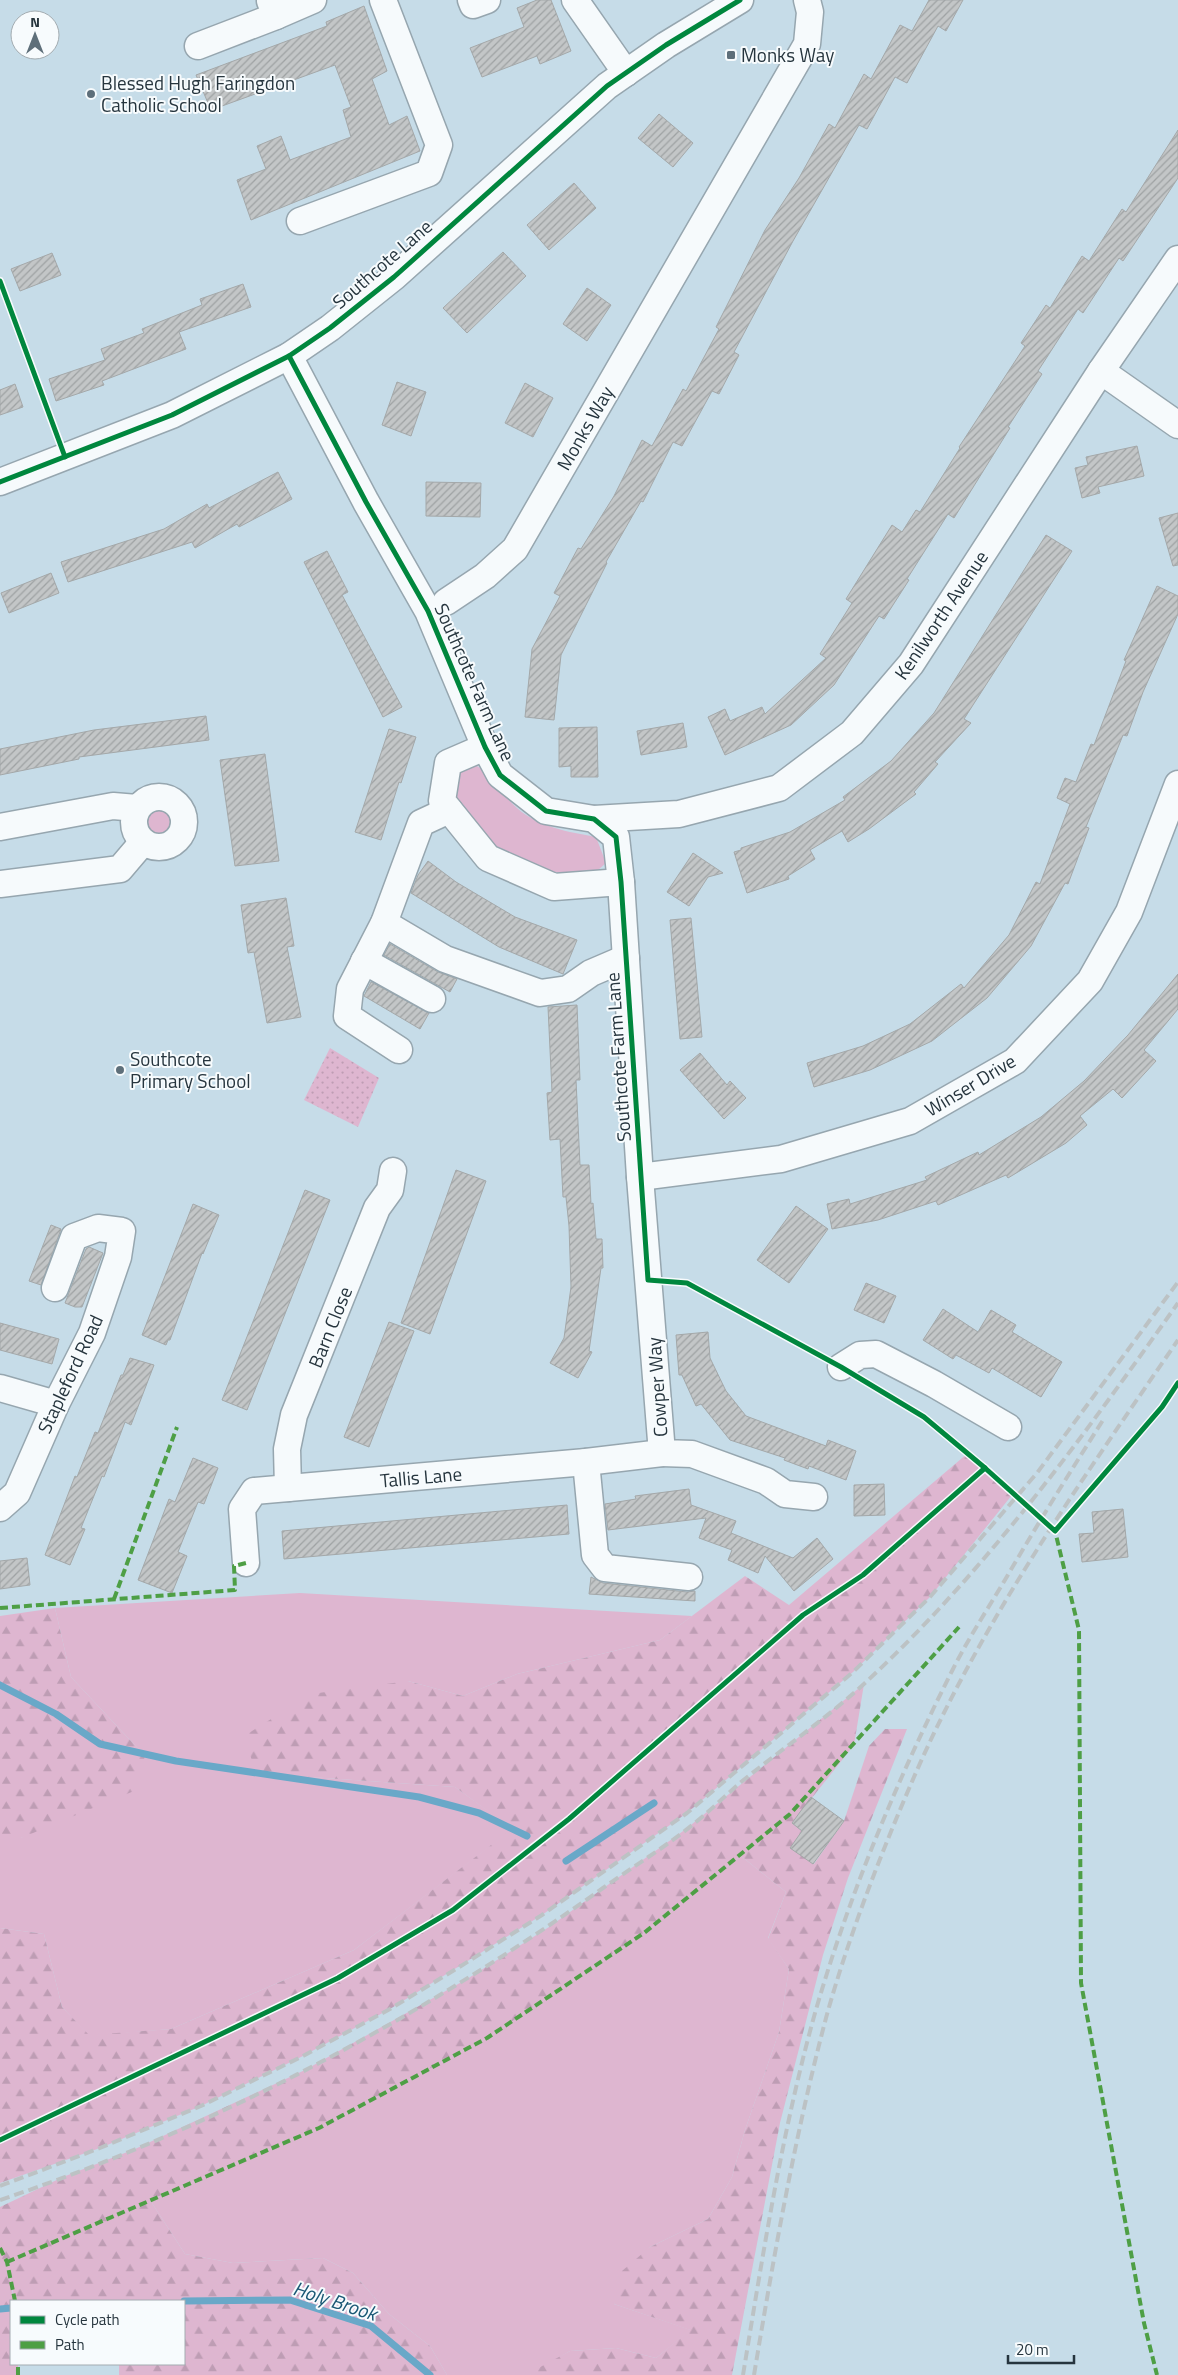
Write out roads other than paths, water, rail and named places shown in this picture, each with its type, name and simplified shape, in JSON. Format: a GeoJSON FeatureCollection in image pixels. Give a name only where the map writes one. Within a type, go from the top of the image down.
{"type":"FeatureCollection","features":[{"type":"Feature","properties":{"kind":"street"},"geometry":{"type":"LineString","coordinates":[[198,46],[273,8],[313,0]]}},
{"type":"Feature","properties":{"kind":"street"},"geometry":{"type":"LineString","coordinates":[[300,221],[430,172],[438,145],[383,0]]}},
{"type":"Feature","properties":{"kind":"street"},"geometry":{"type":"LineString","coordinates":[[471,0],[473,5],[487,0]]}},
{"type":"Feature","properties":{"kind":"street"},"geometry":{"type":"LineString","coordinates":[[575,0],[626,73]]}},
{"type":"Feature","properties":{"kind":"street","name":"Southcote Lane"},"geometry":{"type":"LineString","coordinates":[[0,482],[172,415],[289,356],[330,328],[394,276],[572,115],[666,45],[740,0]]}},
{"type":"Feature","properties":{"kind":"street","name":"Monks Way"},"geometry":{"type":"LineString","coordinates":[[446,602],[486,576],[515,549],[807,44],[810,12],[807,0]]}},
{"type":"Feature","properties":{"kind":"street","name":"Kenilworth Avenue"},"geometry":{"type":"LineString","coordinates":[[594,819],[679,814],[779,788],[852,734],[911,664],[1101,371],[1178,259]]}},
{"type":"Feature","properties":{"kind":"street","name":"Southcote Farm Lane"},"geometry":{"type":"LineString","coordinates":[[289,356],[366,502],[428,610],[485,747],[500,776],[546,811],[594,819],[616,838],[621,882],[648,1280]]}},
{"type":"Feature","properties":{"kind":"street"},"geometry":{"type":"LineString","coordinates":[[1101,371],[1178,425]]}},
{"type":"Feature","properties":{"kind":"street"},"geometry":{"type":"LineString","coordinates":[[485,747],[448,763],[442,801],[488,858],[554,886],[621,882]]}},
{"type":"Feature","properties":{"kind":"street","name":"Winser Drive"},"geometry":{"type":"LineString","coordinates":[[640,1177],[781,1159],[910,1121],[1016,1061],[1090,980],[1129,912],[1178,784]]}},
{"type":"Feature","properties":{"kind":"street"},"geometry":{"type":"LineString","coordinates":[[158,796],[174,802],[183,815],[182,831],[172,844],[155,847],[143,842],[135,833],[133,824],[137,808],[150,798],[158,796]]}},
{"type":"Feature","properties":{"kind":"street"},"geometry":{"type":"LineString","coordinates":[[0,827],[113,806],[137,808]]}},
{"type":"Feature","properties":{"kind":"street"},"geometry":{"type":"LineString","coordinates":[[399,1050],[347,1016],[350,989],[384,923],[421,823],[450,810]]}},
{"type":"Feature","properties":{"kind":"street"},"geometry":{"type":"LineString","coordinates":[[0,884],[120,869],[143,842]]}},
{"type":"Feature","properties":{"kind":"street"},"geometry":{"type":"LineString","coordinates":[[384,923],[445,959],[515,986],[540,993],[568,989],[591,973],[626,958]]}},
{"type":"Feature","properties":{"kind":"street"},"geometry":{"type":"LineString","coordinates":[[364,961],[432,999]]}},
{"type":"Feature","properties":{"kind":"street","name":"Barn Close"},"geometry":{"type":"LineString","coordinates":[[288,1488],[287,1449],[294,1415],[378,1208],[390,1190],[393,1171]]}},
{"type":"Feature","properties":{"kind":"street","name":"Stapleford Road"},"geometry":{"type":"LineString","coordinates":[[0,1508],[17,1493],[56,1404],[92,1333],[118,1256],[122,1230],[98,1228],[74,1237],[55,1288]]}},
{"type":"Feature","properties":{"kind":"street","name":"Cowper Way"},"geometry":{"type":"LineString","coordinates":[[648,1280],[662,1453],[692,1454],[766,1480],[785,1494],[814,1497]]}},
{"type":"Feature","properties":{"kind":"street"},"geometry":{"type":"LineString","coordinates":[[841,1367],[860,1355],[876,1354],[934,1384],[1008,1427]]}},
{"type":"Feature","properties":{"kind":"street"},"geometry":{"type":"LineString","coordinates":[[0,1388],[56,1404]]}},
{"type":"Feature","properties":{"kind":"street","name":"Tallis Lane"},"geometry":{"type":"LineString","coordinates":[[246,1563],[242,1509],[254,1491],[586,1462],[662,1453]]}},
{"type":"Feature","properties":{"kind":"street"},"geometry":{"type":"LineString","coordinates":[[586,1462],[595,1555],[606,1568],[689,1577]]}},
{"type":"Feature","properties":{"kind":"waterway"},"geometry":{"type":"LineString","coordinates":[[0,1685],[56,1714],[100,1744],[176,1761],[419,1797],[479,1813],[527,1836]]}},
{"type":"Feature","properties":{"kind":"waterway"},"geometry":{"type":"LineString","coordinates":[[566,1861],[654,1803]]}},
{"type":"Feature","properties":{"kind":"waterway","name":"Holy Brook"},"geometry":{"type":"LineString","coordinates":[[185,2301],[290,2300],[371,2326],[430,2375]]}},
{"type":"Feature","properties":{"kind":"waterway","name":"Holy Brook"},"geometry":{"type":"LineString","coordinates":[[0,2309],[10,2308]]}},
{"type":"Feature","properties":{"kind":"railway"},"geometry":{"type":"LineString","coordinates":[[0,2186],[100,2148],[201,2106],[301,2057],[390,2009],[542,1915],[687,1813],[853,1672],[930,1597],[1037,1473],[1178,1282]]}},
{"type":"Feature","properties":{"kind":"railway"},"geometry":{"type":"LineString","coordinates":[[0,2200],[80,2171],[159,2139],[237,2104],[313,2066],[461,1982],[533,1936],[685,1831],[741,1782],[820,1721],[865,1683],[952,1595],[992,1549],[1069,1453],[1178,1303]]}},
{"type":"Feature","properties":{"kind":"railway"},"geometry":{"type":"LineString","coordinates":[[754,2375],[769,2285],[804,2106],[826,2018],[844,1957],[889,1835],[941,1719],[970,1662],[1002,1607],[1070,1498],[1178,1340]]}},
{"type":"Feature","properties":{"kind":"railway"},"geometry":{"type":"LineString","coordinates":[[743,2375],[774,2193],[803,2057],[828,1969],[859,1882],[893,1796],[958,1660],[1040,1521],[1105,1417]]}},
{"type":"Feature","properties":{"kind":"place","name":"Monks Way"},"geometry":{"type":"Point","coordinates":[731,55]}},
{"type":"Feature","properties":{"kind":"place","name":"Blessed Hugh Faringdon Catholic School"},"geometry":{"type":"Point","coordinates":[91,94]}},
{"type":"Feature","properties":{"kind":"place","name":"Southcote Primary School"},"geometry":{"type":"Point","coordinates":[120,1070]}}]}
